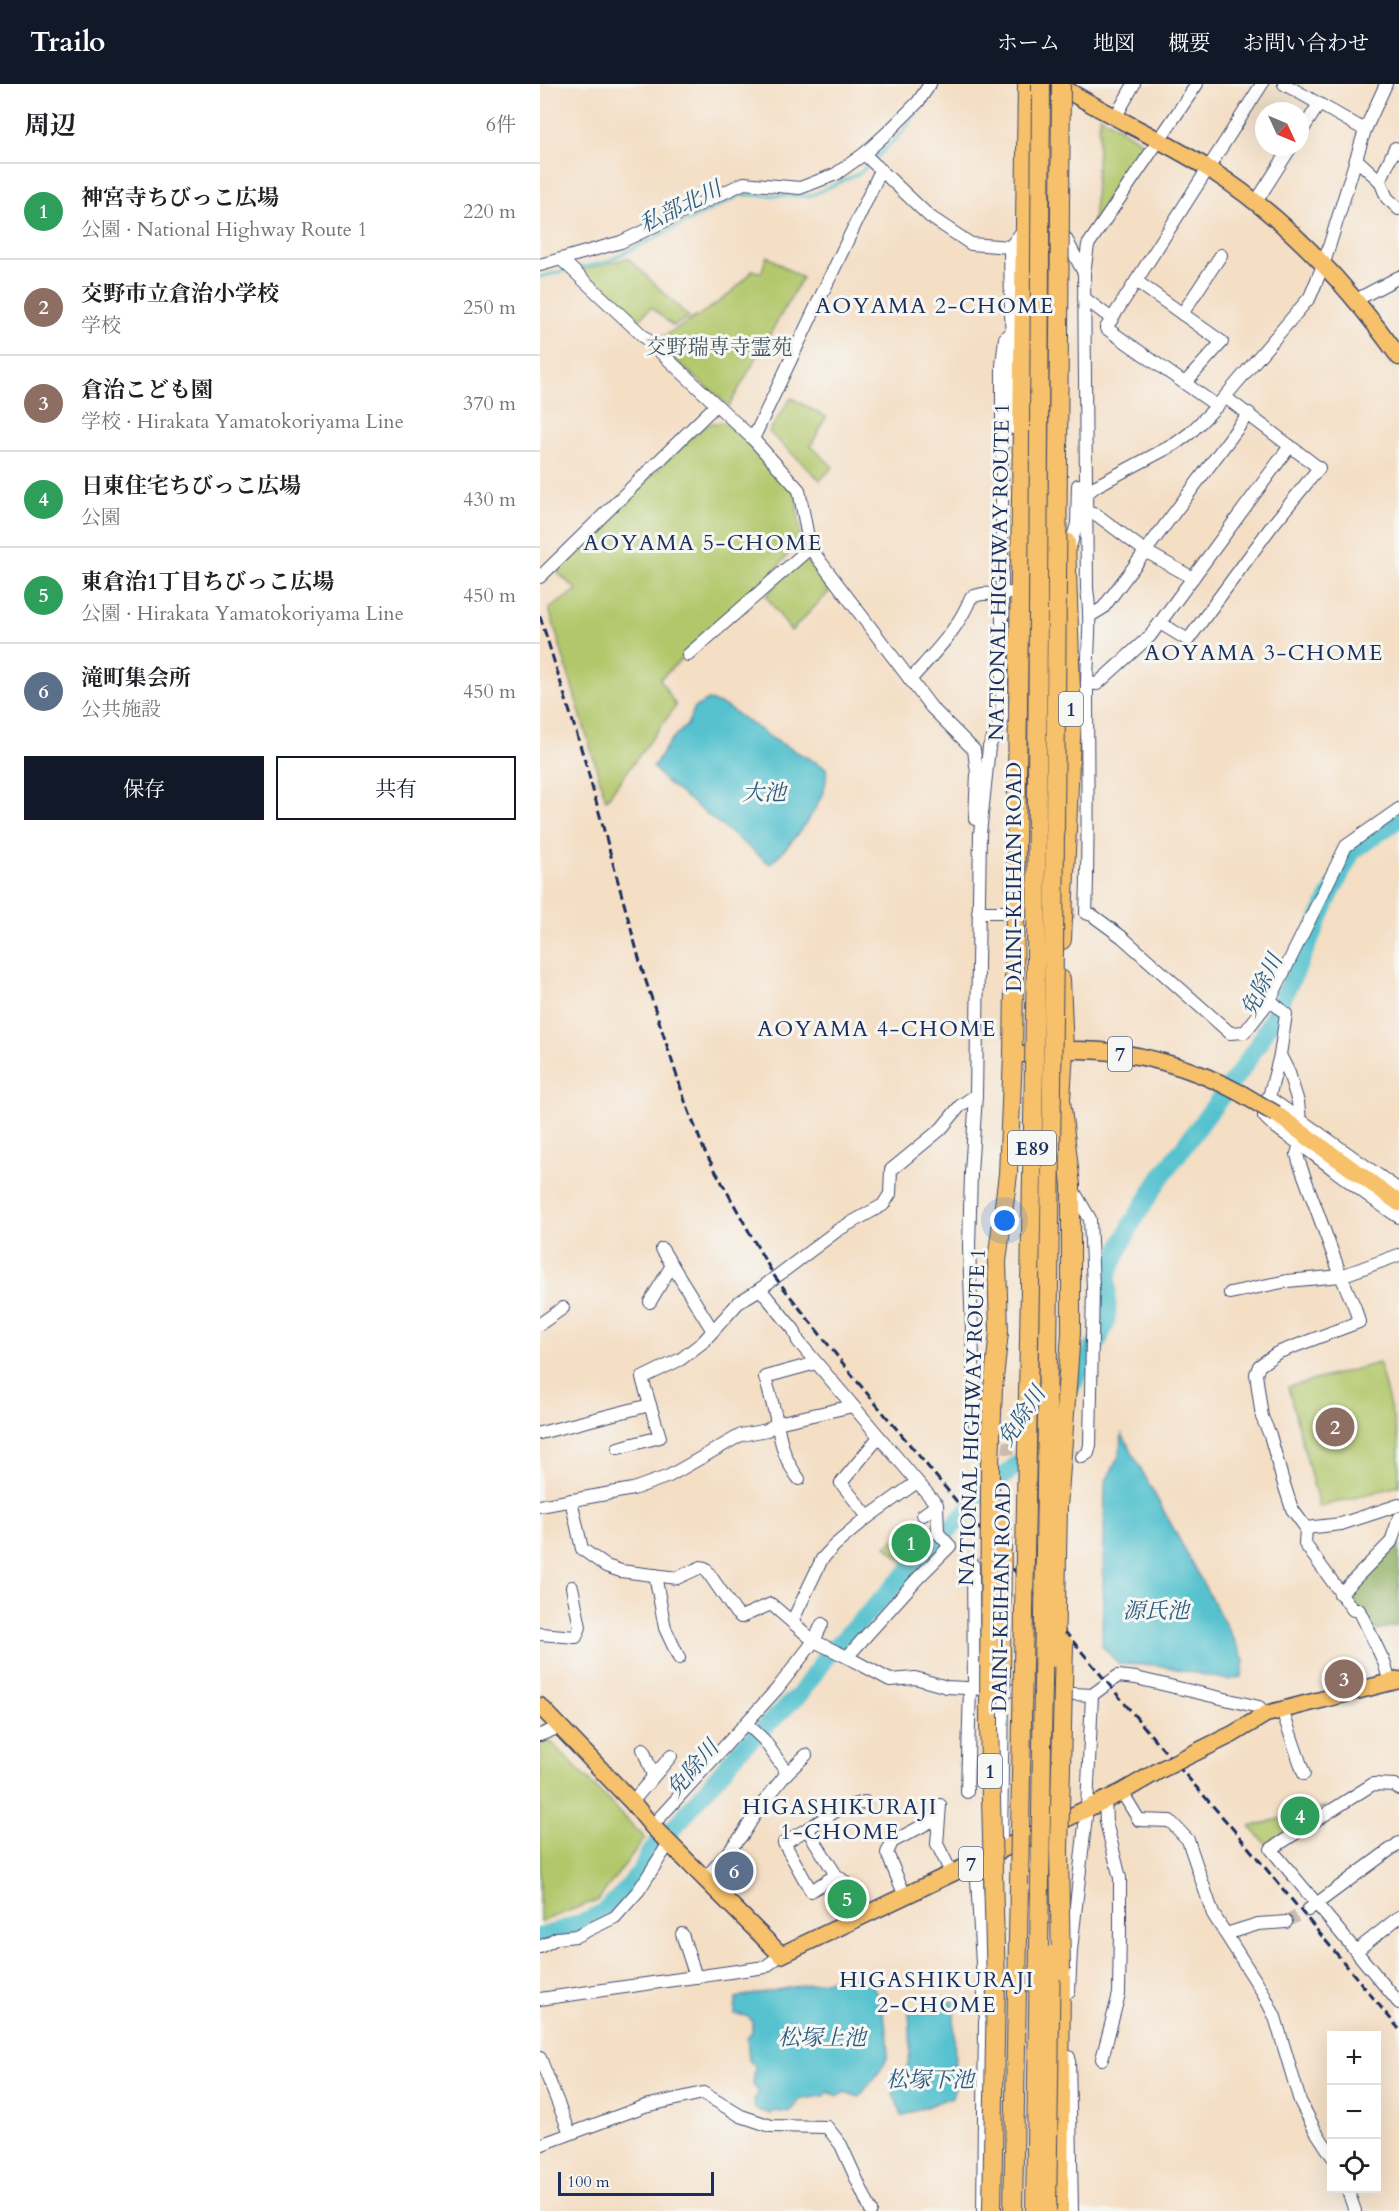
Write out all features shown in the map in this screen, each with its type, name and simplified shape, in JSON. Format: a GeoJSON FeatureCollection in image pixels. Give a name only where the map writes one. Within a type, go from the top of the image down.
{"type":"FeatureCollection","features":[{"type":"Feature","properties":{"kind":"highway","name":"NATIONAL HIGHWAY ROUTE 1"},"geometry":{"type":"LineString","coordinates":[[992,2211],[996,1984],[989,1725],[990,1464],[993,1388],[999,1332],[998,1261],[1008,1174],[1013,1054],[1028,84]]}},
{"type":"Feature","properties":{"kind":"highway","name":"DAINI-KEIHAN ROAD"},"geometry":{"type":"LineString","coordinates":[[1013,2211],[1036,969],[1041,84]]}},
{"type":"Feature","properties":{"kind":"highway","name":"DAINI-KEIHAN ROAD"},"geometry":{"type":"LineString","coordinates":[[1035,2211],[1054,953],[1063,86]]}},
{"type":"Feature","properties":{"kind":"highway","name":"1"},"geometry":{"type":"LineString","coordinates":[[1059,2211],[1061,1978],[1059,1850],[1071,1333],[1071,1185],[1061,1100],[1064,1051],[1061,972],[1072,718],[1066,561],[1063,86]]}},
{"type":"Feature","properties":{"kind":"highway"},"geometry":{"type":"LineString","coordinates":[[999,1332],[1002,1652],[999,1789],[1006,2132],[1002,2211]]}},
{"type":"Feature","properties":{"kind":"highway"},"geometry":{"type":"LineString","coordinates":[[1047,2211],[1058,1507],[1071,1333]]}},
{"type":"Feature","properties":{"kind":"main road"},"geometry":{"type":"LineString","coordinates":[[1063,86],[1208,168],[1256,202],[1324,263],[1356,300],[1399,357]]}},
{"type":"Feature","properties":{"kind":"main road","name":"7"},"geometry":{"type":"LineString","coordinates":[[1013,1054],[1079,1050],[1129,1055],[1188,1070],[1233,1089],[1276,1114],[1399,1203]]}},
{"type":"Feature","properties":{"kind":"main road","name":"7"},"geometry":{"type":"LineString","coordinates":[[782,1955],[1088,1808],[1274,1712],[1394,1681]]}},
{"type":"Feature","properties":{"kind":"main road"},"geometry":{"type":"LineString","coordinates":[[540,1706],[662,1836],[782,1955]]}},
{"type":"Feature","properties":{"kind":"street"},"geometry":{"type":"LineString","coordinates":[[540,265],[621,242],[744,183],[800,188],[836,174],[864,154],[918,102],[930,84]]}},
{"type":"Feature","properties":{"kind":"street"},"geometry":{"type":"LineString","coordinates":[[1116,116],[1134,84]]}},
{"type":"Feature","properties":{"kind":"street"},"geometry":{"type":"LineString","coordinates":[[1197,84],[1088,245],[1084,273],[1087,589],[1090,616],[1087,683],[1086,913],[1122,937],[1230,1033],[1245,1032],[1270,1000],[1346,846],[1399,808]]}},
{"type":"Feature","properties":{"kind":"street"},"geometry":{"type":"LineString","coordinates":[[1160,622],[1188,640],[1271,527],[1319,468],[1249,413],[1185,383],[1106,328],[1262,84]]}},
{"type":"Feature","properties":{"kind":"street"},"geometry":{"type":"LineString","coordinates":[[1284,84],[1365,129]]}},
{"type":"Feature","properties":{"kind":"street"},"geometry":{"type":"LineString","coordinates":[[1086,494],[1096,486],[1175,444],[1190,433],[1221,401],[1310,297],[1324,263],[1365,129],[1386,84]]}},
{"type":"Feature","properties":{"kind":"street"},"geometry":{"type":"LineString","coordinates":[[1309,120],[1319,104]]}},
{"type":"Feature","properties":{"kind":"street"},"geometry":{"type":"LineString","coordinates":[[1380,181],[1395,148],[1399,152]]}},
{"type":"Feature","properties":{"kind":"street"},"geometry":{"type":"LineString","coordinates":[[864,154],[928,216],[971,244],[1010,247]]}},
{"type":"Feature","properties":{"kind":"street"},"geometry":{"type":"LineString","coordinates":[[1256,202],[1286,156]]}},
{"type":"Feature","properties":{"kind":"street"},"geometry":{"type":"LineString","coordinates":[[1356,159],[1380,181],[1387,198],[1399,209]]}},
{"type":"Feature","properties":{"kind":"street"},"geometry":{"type":"LineString","coordinates":[[753,439],[881,170]]}},
{"type":"Feature","properties":{"kind":"street"},"geometry":{"type":"LineString","coordinates":[[1023,470],[1014,448],[1010,247],[1025,228]]}},
{"type":"Feature","properties":{"kind":"street"},"geometry":{"type":"LineString","coordinates":[[1065,237],[1084,273]]}},
{"type":"Feature","properties":{"kind":"street"},"geometry":{"type":"LineString","coordinates":[[1182,314],[1221,255]]}},
{"type":"Feature","properties":{"kind":"street"},"geometry":{"type":"LineString","coordinates":[[562,260],[753,439],[799,489],[810,548],[931,707],[974,750],[977,773],[974,815],[980,834]]}},
{"type":"Feature","properties":{"kind":"street"},"geometry":{"type":"LineString","coordinates":[[1356,300],[1399,277]]}},
{"type":"Feature","properties":{"kind":"street"},"geometry":{"type":"LineString","coordinates":[[1136,281],[1222,342],[1185,383]]}},
{"type":"Feature","properties":{"kind":"street"},"geometry":{"type":"LineString","coordinates":[[1084,298],[1112,319]]}},
{"type":"Feature","properties":{"kind":"street"},"geometry":{"type":"LineString","coordinates":[[976,1444],[969,1247],[970,1173],[976,1095],[980,834],[989,747],[1002,718],[1002,366],[1005,338],[1012,333]]}},
{"type":"Feature","properties":{"kind":"street"},"geometry":{"type":"LineString","coordinates":[[540,577],[716,405]]}},
{"type":"Feature","properties":{"kind":"street"},"geometry":{"type":"LineString","coordinates":[[1090,616],[1103,608],[1249,413]]}},
{"type":"Feature","properties":{"kind":"street"},"geometry":{"type":"LineString","coordinates":[[1066,561],[1077,524],[1078,484],[1085,442]]}},
{"type":"Feature","properties":{"kind":"street"},"geometry":{"type":"LineString","coordinates":[[1087,683],[1097,684],[1150,636],[1290,446]]}},
{"type":"Feature","properties":{"kind":"street"},"geometry":{"type":"LineString","coordinates":[[1086,512],[1097,515],[1145,551],[1192,578]]}},
{"type":"Feature","properties":{"kind":"street"},"geometry":{"type":"LineString","coordinates":[[688,655],[810,548]]}},
{"type":"Feature","properties":{"kind":"street"},"geometry":{"type":"LineString","coordinates":[[910,680],[940,647],[965,612],[971,597],[982,594],[1087,589]]}},
{"type":"Feature","properties":{"kind":"street"},"geometry":{"type":"LineString","coordinates":[[978,912],[1004,912]]}},
{"type":"Feature","properties":{"kind":"street"},"geometry":{"type":"LineString","coordinates":[[1270,1000],[1286,1014],[1280,1055],[1264,1116],[1271,1125],[1399,1217]]}},
{"type":"Feature","properties":{"kind":"street"},"geometry":{"type":"LineString","coordinates":[[1280,1055],[1289,1073],[1298,1102],[1300,1120]]}},
{"type":"Feature","properties":{"kind":"street"},"geometry":{"type":"LineString","coordinates":[[618,1448],[660,1437],[642,1378],[681,1359],[703,1342],[739,1302],[760,1289],[838,1230],[883,1205],[890,1194],[891,1170],[941,1129],[960,1106],[976,1095]]}},
{"type":"Feature","properties":{"kind":"street"},"geometry":{"type":"LineString","coordinates":[[1268,1097],[1399,1190]]}},
{"type":"Feature","properties":{"kind":"street"},"geometry":{"type":"LineString","coordinates":[[1300,1144],[1297,1154],[1299,1162],[1359,1322],[1277,1353],[1259,1366],[1256,1374],[1262,1417],[1292,1509],[1306,1528],[1305,1544],[1353,1610],[1359,1610],[1394,1681]]}},
{"type":"Feature","properties":{"kind":"street"},"geometry":{"type":"LineString","coordinates":[[1071,1185],[1090,1219],[1093,1286],[1090,1445],[1088,1453],[1082,1457]]}},
{"type":"Feature","properties":{"kind":"street"},"geometry":{"type":"LineString","coordinates":[[662,1249],[713,1330]]}},
{"type":"Feature","properties":{"kind":"street"},"geometry":{"type":"LineString","coordinates":[[1230,1293],[1287,1281],[1341,1276],[1399,1255]]}},
{"type":"Feature","properties":{"kind":"street"},"geometry":{"type":"LineString","coordinates":[[650,1302],[672,1265]]}},
{"type":"Feature","properties":{"kind":"street"},"geometry":{"type":"LineString","coordinates":[[760,1289],[794,1330],[798,1341],[816,1363],[937,1505],[940,1535],[950,1546],[837,1652]]}},
{"type":"Feature","properties":{"kind":"street"},"geometry":{"type":"LineString","coordinates":[[540,1324],[563,1308]]}},
{"type":"Feature","properties":{"kind":"street"},"geometry":{"type":"LineString","coordinates":[[799,1479],[787,1463],[779,1440],[765,1377],[816,1363]]}},
{"type":"Feature","properties":{"kind":"street"},"geometry":{"type":"LineString","coordinates":[[540,1433],[650,1406]]}},
{"type":"Feature","properties":{"kind":"street"},"geometry":{"type":"LineString","coordinates":[[540,1506],[633,1489],[659,1480],[741,1435],[767,1430],[777,1423],[853,1406]]}},
{"type":"Feature","properties":{"kind":"street"},"geometry":{"type":"LineString","coordinates":[[868,1517],[841,1482],[879,1437]]}},
{"type":"Feature","properties":{"kind":"street"},"geometry":{"type":"LineString","coordinates":[[792,1622],[822,1559],[868,1517],[917,1482]]}},
{"type":"Feature","properties":{"kind":"street"},"geometry":{"type":"LineString","coordinates":[[571,1500],[582,1549],[606,1566],[621,1571],[677,1578],[700,1567],[705,1568],[741,1617],[771,1604],[814,1641],[890,1680],[915,1678],[947,1688],[1092,1695],[1118,1676],[1127,1677],[1274,1712],[1304,1774]]}},
{"type":"Feature","properties":{"kind":"street"},"geometry":{"type":"LineString","coordinates":[[923,1515],[937,1505]]}},
{"type":"Feature","properties":{"kind":"street"},"geometry":{"type":"LineString","coordinates":[[1306,1528],[1341,1524],[1399,1505]]}},
{"type":"Feature","properties":{"kind":"street"},"geometry":{"type":"LineString","coordinates":[[1340,1594],[1391,1542],[1399,1518]]}},
{"type":"Feature","properties":{"kind":"street"},"geometry":{"type":"LineString","coordinates":[[967,1792],[972,1688],[973,1565]]}},
{"type":"Feature","properties":{"kind":"street"},"geometry":{"type":"LineString","coordinates":[[655,1575],[665,1628],[679,1658]]}},
{"type":"Feature","properties":{"kind":"street"},"geometry":{"type":"LineString","coordinates":[[540,1634],[576,1637],[580,1628],[572,1587]]}},
{"type":"Feature","properties":{"kind":"street"},"geometry":{"type":"LineString","coordinates":[[540,1947],[557,1938],[576,1936],[615,1917],[639,1890],[662,1836],[753,1730],[777,1689],[814,1641],[822,1624]]}},
{"type":"Feature","properties":{"kind":"street"},"geometry":{"type":"LineString","coordinates":[[1001,1850],[1002,1689]]}},
{"type":"Feature","properties":{"kind":"street"},"geometry":{"type":"LineString","coordinates":[[1072,2211],[1068,2018],[1071,1950],[1088,1808],[1092,1695]]}},
{"type":"Feature","properties":{"kind":"street"},"geometry":{"type":"LineString","coordinates":[[540,1735],[560,1727]]}},
{"type":"Feature","properties":{"kind":"street"},"geometry":{"type":"LineString","coordinates":[[753,1730],[788,1773]]}},
{"type":"Feature","properties":{"kind":"street"},"geometry":{"type":"LineString","coordinates":[[643,1749],[653,1776]]}},
{"type":"Feature","properties":{"kind":"street"},"geometry":{"type":"LineString","coordinates":[[632,1802],[671,1755]]}},
{"type":"Feature","properties":{"kind":"street"},"geometry":{"type":"LineString","coordinates":[[705,1879],[743,1834],[759,1808],[806,1755]]}},
{"type":"Feature","properties":{"kind":"street"},"geometry":{"type":"LineString","coordinates":[[1399,1789],[1395,1785],[1373,1784],[1271,1849],[1312,1907],[1394,1988],[1399,2003]]}},
{"type":"Feature","properties":{"kind":"street"},"geometry":{"type":"LineString","coordinates":[[1122,1791],[1139,1820],[1170,1821],[1188,1840],[1213,1914],[1262,1991],[1275,2017],[1300,2101],[1314,2130],[1327,2149]]}},
{"type":"Feature","properties":{"kind":"street"},"geometry":{"type":"LineString","coordinates":[[1102,2059],[1119,1994],[1120,1929],[1120,1878],[1106,1821],[1105,1799]]}},
{"type":"Feature","properties":{"kind":"street"},"geometry":{"type":"LineString","coordinates":[[836,1875],[811,1891],[784,1844],[841,1808],[865,1802]]}},
{"type":"Feature","properties":{"kind":"street"},"geometry":{"type":"LineString","coordinates":[[905,1896],[887,1853],[892,1842],[939,1811],[937,1844],[952,1874]]}},
{"type":"Feature","properties":{"kind":"street"},"geometry":{"type":"LineString","coordinates":[[807,1829],[836,1875],[844,1881],[866,1915]]}},
{"type":"Feature","properties":{"kind":"street"},"geometry":{"type":"LineString","coordinates":[[1312,1907],[1399,1843]]}},
{"type":"Feature","properties":{"kind":"street"},"geometry":{"type":"LineString","coordinates":[[1059,1850],[1071,1950]]}},
{"type":"Feature","properties":{"kind":"street"},"geometry":{"type":"LineString","coordinates":[[976,1862],[985,2021],[983,2211]]}},
{"type":"Feature","properties":{"kind":"street"},"geometry":{"type":"LineString","coordinates":[[1356,1951],[1399,1917]]}},
{"type":"Feature","properties":{"kind":"street"},"geometry":{"type":"LineString","coordinates":[[1226,1934],[1258,1924],[1286,1922]]}},
{"type":"Feature","properties":{"kind":"street"},"geometry":{"type":"LineString","coordinates":[[682,1934],[696,1977]]}},
{"type":"Feature","properties":{"kind":"street"},"geometry":{"type":"LineString","coordinates":[[540,1999],[765,1967],[782,1955]]}},
{"type":"Feature","properties":{"kind":"street"},"geometry":{"type":"LineString","coordinates":[[985,2021],[996,1984]]}},
{"type":"Feature","properties":{"kind":"street"},"geometry":{"type":"LineString","coordinates":[[540,2058],[570,2133]]}},
{"type":"Feature","properties":{"kind":"street"},"geometry":{"type":"LineString","coordinates":[[540,2145],[645,2106],[703,2093],[741,2116],[771,2126],[827,2127],[841,2145],[871,2211]]}},
{"type":"Feature","properties":{"kind":"street"},"geometry":{"type":"LineString","coordinates":[[1349,2193],[1355,2211]]}},
{"type":"Feature","properties":{"kind":"green space"},"geometry":{"type":"Polygon","coordinates":[[[1100,116],[1148,146],[1093,230],[1100,116]]]}},
{"type":"Feature","properties":{"kind":"green space","name":"交野瑞専寺霊苑"},"geometry":{"type":"Polygon","coordinates":[[[767,256],[802,278],[729,406],[654,342],[720,301],[753,270],[761,273],[767,256]]]}},
{"type":"Feature","properties":{"kind":"green space"},"geometry":{"type":"Polygon","coordinates":[[[628,258],[689,317],[673,326],[651,307],[636,323],[580,270],[628,258]]]}},
{"type":"Feature","properties":{"kind":"green space"},"geometry":{"type":"Polygon","coordinates":[[[791,398],[826,417],[811,446],[833,467],[820,480],[769,432],[791,398]]]}},
{"type":"Feature","properties":{"kind":"green space"},"geometry":{"type":"Polygon","coordinates":[[[722,422],[741,435],[796,494],[801,539],[765,582],[660,679],[676,706],[606,800],[549,609],[577,590],[557,572],[559,563],[691,438],[708,424],[722,422]]]}},
{"type":"Feature","properties":{"kind":"green space"},"geometry":{"type":"Polygon","coordinates":[[[808,554],[813,559],[809,564],[829,592],[791,631],[766,596],[788,571],[808,554]]]}},
{"type":"Feature","properties":{"kind":"green space"},"geometry":{"type":"Polygon","coordinates":[[[1379,1363],[1399,1442],[1399,1486],[1319,1507],[1288,1387],[1379,1363]]]}},
{"type":"Feature","properties":{"kind":"green space"},"geometry":{"type":"Polygon","coordinates":[[[924,1519],[933,1539],[907,1565],[886,1546],[924,1519]]]}},
{"type":"Feature","properties":{"kind":"green space"},"geometry":{"type":"Polygon","coordinates":[[[1399,1530],[1399,1625],[1374,1631],[1346,1594],[1399,1530]]]}},
{"type":"Feature","properties":{"kind":"green space"},"geometry":{"type":"Polygon","coordinates":[[[550,1741],[645,1838],[598,1900],[540,1922],[540,1745],[550,1741]]]}},
{"type":"Feature","properties":{"kind":"green space"},"geometry":{"type":"Polygon","coordinates":[[[1327,1806],[1268,1846],[1250,1827],[1327,1806]]]}},
{"type":"Feature","properties":{"kind":"water","name":"大池"},"geometry":{"type":"Polygon","coordinates":[[[709,700],[725,706],[773,739],[826,768],[826,780],[822,793],[808,820],[770,864],[665,781],[653,767],[671,740],[687,725],[695,707],[709,700]]]}},
{"type":"Feature","properties":{"kind":"water","name":"源氏池"},"geometry":{"type":"Polygon","coordinates":[[[1122,1434],[1244,1660],[1242,1677],[1228,1680],[1157,1665],[1119,1664],[1102,1646],[1105,1483],[1119,1456],[1122,1434]]]}},
{"type":"Feature","properties":{"kind":"water","name":"松塚上池"},"geometry":{"type":"Polygon","coordinates":[[[850,1976],[864,1980],[871,1985],[882,2009],[888,2052],[885,2063],[878,2073],[859,2097],[845,2092],[838,2096],[828,2092],[824,2096],[801,2099],[788,2113],[775,2111],[771,2114],[755,2109],[754,2100],[759,2092],[753,2085],[755,2067],[749,2060],[747,2037],[752,2032],[752,2021],[747,2016],[735,2014],[736,1998],[850,1976]]]}},
{"type":"Feature","properties":{"kind":"water","name":"松塚下池"},"geometry":{"type":"Polygon","coordinates":[[[954,2001],[955,2088],[952,2097],[902,2116],[893,2093],[905,2072],[910,2054],[909,2011],[954,2001]]]}},
{"type":"Feature","properties":{"kind":"waterway","name":"私部北川"},"geometry":{"type":"LineString","coordinates":[[929,96],[938,84]]}},
{"type":"Feature","properties":{"kind":"waterway","name":"私部北川"},"geometry":{"type":"LineString","coordinates":[[874,160],[903,132],[921,106]]}},
{"type":"Feature","properties":{"kind":"waterway","name":"私部北川"},"geometry":{"type":"LineString","coordinates":[[577,268],[606,262],[741,195],[810,196],[860,173],[869,164]]}},
{"type":"Feature","properties":{"kind":"waterway","name":"私部北川"},"geometry":{"type":"LineString","coordinates":[[540,277],[567,270]]}},
{"type":"Feature","properties":{"kind":"waterway","name":"免除川"},"geometry":{"type":"LineString","coordinates":[[540,1937],[589,1920],[603,1912],[624,1892],[641,1871],[648,1855],[739,1751],[800,1694],[826,1657],[917,1562],[987,1491],[1030,1453],[1063,1401],[1107,1321],[1108,1274],[1132,1223],[1161,1177],[1242,1069],[1262,1038],[1352,852],[1399,819]]}},
{"type":"Feature","properties":{"kind":"tunnel"},"geometry":{"type":"LineString","coordinates":[[1009,912],[1086,913]]}},
{"type":"Feature","properties":{"kind":"tunnel"},"geometry":{"type":"LineString","coordinates":[[985,1445],[1082,1457]]}},
{"type":"Feature","properties":{"kind":"tunnel"},"geometry":{"type":"LineString","coordinates":[[1286,1922],[1308,1910]]}},
{"type":"Feature","properties":{"kind":"railway"},"geometry":{"type":"LineString","coordinates":[[540,616],[585,761],[642,969],[685,1101],[704,1150],[775,1277],[856,1380],[1399,2029]]}},
{"type":"Feature","properties":{"kind":"place","name":"交野市立倉治小学校"},"geometry":{"type":"Point","coordinates":[1335,1427]}},
{"type":"Feature","properties":{"kind":"place","name":"神宮寺ちびっこ広場"},"geometry":{"type":"Point","coordinates":[911,1543]}},
{"type":"Feature","properties":{"kind":"place","name":"倉治こども園"},"geometry":{"type":"Point","coordinates":[1344,1679]}},
{"type":"Feature","properties":{"kind":"place","name":"日東住宅ちびっこ広場"},"geometry":{"type":"Point","coordinates":[1300,1816]}},
{"type":"Feature","properties":{"kind":"place","name":"滝町集会所"},"geometry":{"type":"Point","coordinates":[734,1871]}},
{"type":"Feature","properties":{"kind":"place","name":"東倉治1丁目ちびっこ広場"},"geometry":{"type":"Point","coordinates":[847,1899]}},
{"type":"Feature","properties":{"kind":"district","name":"AOYAMA 2-CHOME"},"geometry":{"type":"Point","coordinates":[935,305]}},
{"type":"Feature","properties":{"kind":"district","name":"AOYAMA 5-CHOME"},"geometry":{"type":"Point","coordinates":[703,542]}},
{"type":"Feature","properties":{"kind":"district","name":"AOYAMA 3-CHOME"},"geometry":{"type":"Point","coordinates":[1264,652]}},
{"type":"Feature","properties":{"kind":"district","name":"AOYAMA 4-CHOME"},"geometry":{"type":"Point","coordinates":[877,1028]}},
{"type":"Feature","properties":{"kind":"district","name":"HIGASHIKURAJI 1-CHOME"},"geometry":{"type":"Point","coordinates":[840,1818]}},
{"type":"Feature","properties":{"kind":"district","name":"HIGASHIKURAJI 2-CHOME"},"geometry":{"type":"Point","coordinates":[937,1992]}}]}
